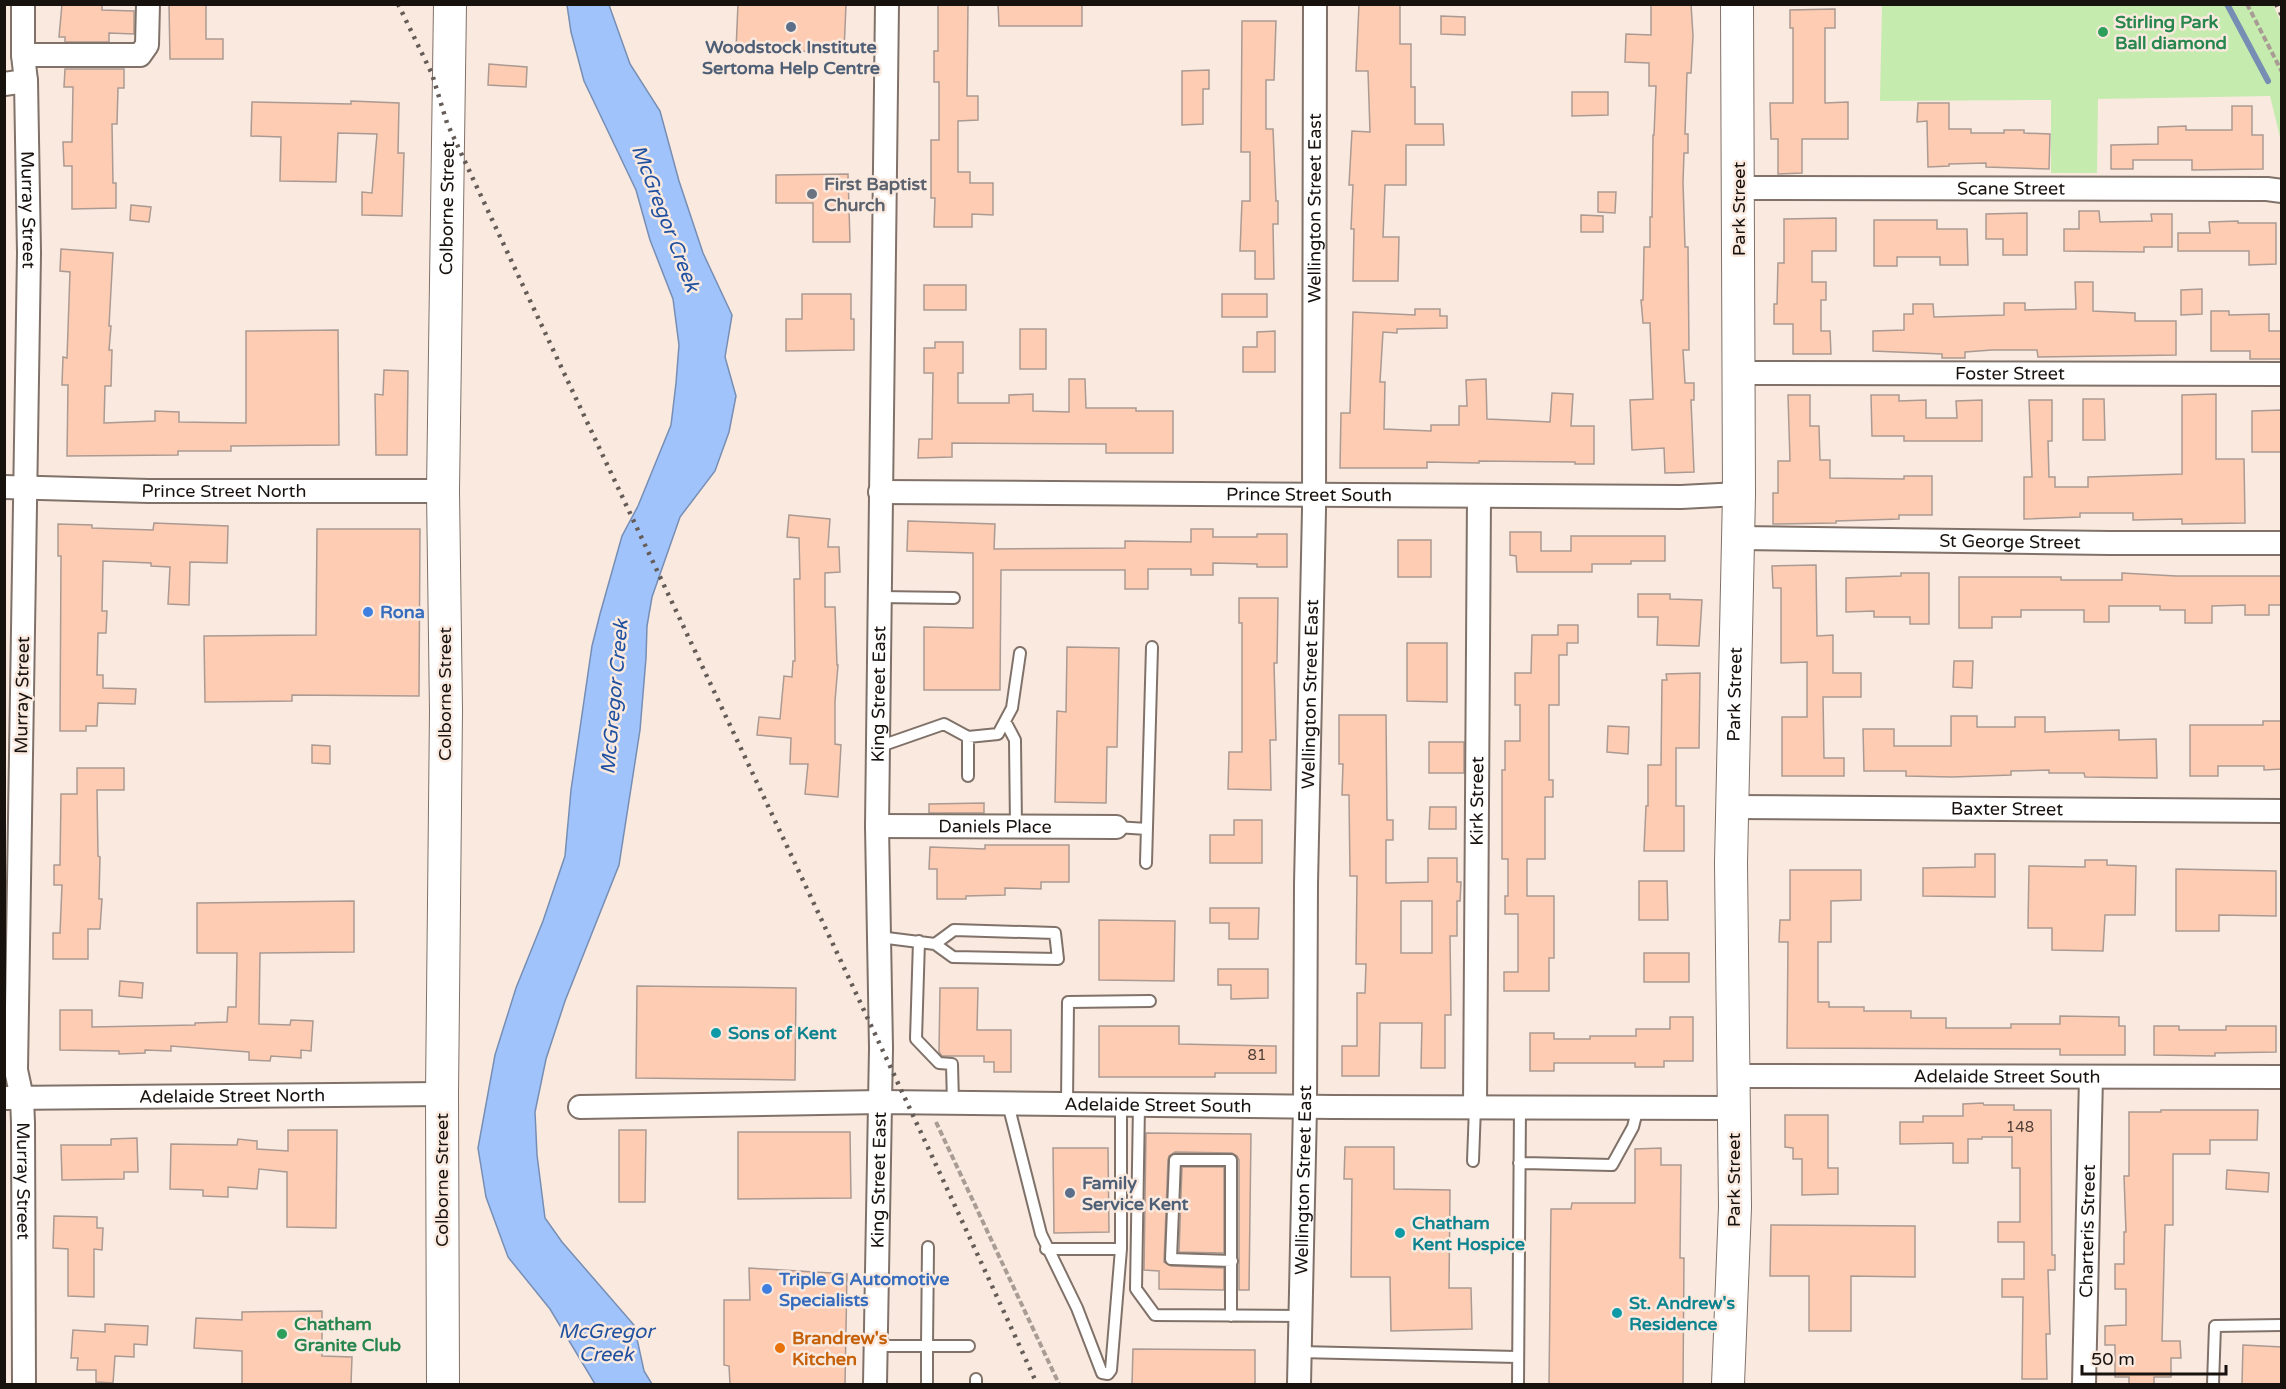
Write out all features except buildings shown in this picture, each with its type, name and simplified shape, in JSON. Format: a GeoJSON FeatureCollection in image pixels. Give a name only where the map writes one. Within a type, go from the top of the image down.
{"type":"FeatureCollection","features":[{"type":"Feature","properties":{"kind":"street","name":"Murray Street"},"geometry":{"type":"LineString","coordinates":[[23,4],[23,55],[15,82],[29,253],[15,488],[16,1070],[13,1098],[24,1384]]}},
{"type":"Feature","properties":{"kind":"street"},"geometry":{"type":"LineString","coordinates":[[23,55],[140,55],[147,45],[147,4]]}},
{"type":"Feature","properties":{"kind":"street","name":"Colborne Street"},"geometry":{"type":"LineString","coordinates":[[443,1384],[442,1094],[446,711],[443,491],[450,4]]}},
{"type":"Feature","properties":{"kind":"street","name":"King Street East"},"geometry":{"type":"LineString","coordinates":[[875,1384],[881,1102],[876,826],[887,4]]}},
{"type":"Feature","properties":{"kind":"street","name":"Wellington Street East"},"geometry":{"type":"LineString","coordinates":[[1299,1384],[1314,495],[1315,4]]}},
{"type":"Feature","properties":{"kind":"street","name":"Park Street"},"geometry":{"type":"LineString","coordinates":[[1728,1384],[1735,1207],[1731,807],[1739,494],[1737,4]]}},
{"type":"Feature","properties":{"kind":"street","name":"Scane Street"},"geometry":{"type":"LineString","coordinates":[[1739,188],[2267,189],[2282,191]]}},
{"type":"Feature","properties":{"kind":"street","name":"Foster Street"},"geometry":{"type":"LineString","coordinates":[[1738,373],[2282,374]]}},
{"type":"Feature","properties":{"kind":"street","name":"Prince Street North"},"geometry":{"type":"LineString","coordinates":[[15,488],[149,491],[443,491]]}},
{"type":"Feature","properties":{"kind":"street","name":"Prince Street South"},"geometry":{"type":"LineString","coordinates":[[880,492],[1479,496],[1739,494]]}},
{"type":"Feature","properties":{"kind":"street","name":"Kirk Street"},"geometry":{"type":"LineString","coordinates":[[1475,1107],[1479,496]]}},
{"type":"Feature","properties":{"kind":"street","name":"St George Street"},"geometry":{"type":"LineString","coordinates":[[1738,538],[2282,543]]}},
{"type":"Feature","properties":{"kind":"street","name":"Baxter Street"},"geometry":{"type":"LineString","coordinates":[[1731,807],[2282,811]]}},
{"type":"Feature","properties":{"kind":"street","name":"Daniels Place"},"geometry":{"type":"LineString","coordinates":[[876,826],[1116,826]]}},
{"type":"Feature","properties":{"kind":"street","name":"Adelaide Street South"},"geometry":{"type":"LineString","coordinates":[[1733,1076],[2282,1077]]}},
{"type":"Feature","properties":{"kind":"street","name":"Charteris Street"},"geometry":{"type":"LineString","coordinates":[[2084,1384],[2091,1077]]}},
{"type":"Feature","properties":{"kind":"street","name":"Adelaide Street North"},"geometry":{"type":"LineString","coordinates":[[13,1098],[442,1094]]}},
{"type":"Feature","properties":{"kind":"street","name":"Adelaide Street South"},"geometry":{"type":"LineString","coordinates":[[580,1107],[881,1102],[1130,1106],[1734,1108]]}},
{"type":"Feature","properties":{"kind":"lane"},"geometry":{"type":"LineString","coordinates":[[879,597],[954,598]]}},
{"type":"Feature","properties":{"kind":"lane"},"geometry":{"type":"LineString","coordinates":[[1146,863],[1152,647]]}},
{"type":"Feature","properties":{"kind":"lane"},"geometry":{"type":"LineString","coordinates":[[878,747],[944,724],[968,737],[998,734],[1012,708],[1020,653]]}},
{"type":"Feature","properties":{"kind":"lane"},"geometry":{"type":"LineString","coordinates":[[1005,721],[1015,740],[1016,827]]}},
{"type":"Feature","properties":{"kind":"lane"},"geometry":{"type":"LineString","coordinates":[[968,737],[968,776]]}},
{"type":"Feature","properties":{"kind":"lane"},"geometry":{"type":"LineString","coordinates":[[1116,826],[1147,829]]}},
{"type":"Feature","properties":{"kind":"lane"},"geometry":{"type":"LineString","coordinates":[[879,937],[935,944],[953,957],[1058,959],[1055,933],[954,930],[935,944]]}},
{"type":"Feature","properties":{"kind":"lane"},"geometry":{"type":"LineString","coordinates":[[919,941],[916,1039],[939,1063],[952,1064],[953,1103]]}},
{"type":"Feature","properties":{"kind":"lane"},"geometry":{"type":"LineString","coordinates":[[1067,1104],[1068,1002],[1150,1001]]}},
{"type":"Feature","properties":{"kind":"lane"},"geometry":{"type":"LineString","coordinates":[[1008,1104],[1046,1249],[1077,1308],[1102,1373],[1108,1374],[1111,1370],[1121,1249],[1130,1106]]}},
{"type":"Feature","properties":{"kind":"lane"},"geometry":{"type":"LineString","coordinates":[[1130,1106],[1136,1289],[1155,1315],[1300,1316]]}},
{"type":"Feature","properties":{"kind":"lane"},"geometry":{"type":"LineString","coordinates":[[1473,1161],[1475,1107]]}},
{"type":"Feature","properties":{"kind":"lane"},"geometry":{"type":"LineString","coordinates":[[1518,1384],[1520,1107]]}},
{"type":"Feature","properties":{"kind":"lane"},"geometry":{"type":"LineString","coordinates":[[1519,1163],[1612,1165],[1633,1127],[1638,1107]]}},
{"type":"Feature","properties":{"kind":"lane"},"geometry":{"type":"LineString","coordinates":[[1231,1316],[1232,1261],[1231,1160],[1175,1160],[1171,1259],[1232,1261]]}},
{"type":"Feature","properties":{"kind":"lane"},"geometry":{"type":"LineString","coordinates":[[927,1384],[928,1247]]}},
{"type":"Feature","properties":{"kind":"lane"},"geometry":{"type":"LineString","coordinates":[[1046,1249],[1121,1249]]}},
{"type":"Feature","properties":{"kind":"lane"},"geometry":{"type":"LineString","coordinates":[[2213,1384],[2215,1326],[2282,1325]]}},
{"type":"Feature","properties":{"kind":"lane"},"geometry":{"type":"LineString","coordinates":[[876,1346],[969,1347]]}},
{"type":"Feature","properties":{"kind":"lane"},"geometry":{"type":"LineString","coordinates":[[1299,1352],[1517,1357]]}},
{"type":"Feature","properties":{"kind":"path"},"geometry":{"type":"LineString","coordinates":[[2247,4],[2282,72]]}},
{"type":"Feature","properties":{"kind":"path"},"geometry":{"type":"LineString","coordinates":[[927,1103],[1059,1384]]}},
{"type":"Feature","properties":{"kind":"green space"},"geometry":{"type":"Polygon","coordinates":[[[1882,5],[2273,5],[2281,22],[2281,141],[2270,96],[2098,99],[2097,173],[2051,173],[2051,100],[1880,101],[1882,5]]]}},
{"type":"Feature","properties":{"kind":"water","name":"McGregor Creek"},"geometry":{"type":"Polygon","coordinates":[[[567,5],[609,5],[630,64],[660,111],[679,181],[703,253],[732,315],[725,357],[736,396],[729,432],[715,471],[680,517],[652,597],[647,626],[640,730],[619,865],[565,1001],[546,1059],[535,1112],[537,1155],[545,1218],[562,1242],[634,1325],[644,1371],[652,1384],[595,1384],[550,1309],[508,1257],[486,1197],[478,1148],[495,1055],[516,988],[543,921],[565,856],[571,790],[592,646],[622,536],[638,506],[671,425],[679,345],[673,299],[650,240],[636,190],[584,81],[571,32],[567,5]]]}},
{"type":"Feature","properties":{"kind":"waterway"},"geometry":{"type":"LineString","coordinates":[[2227,4],[2268,81]]}},
{"type":"Feature","properties":{"kind":"railway"},"geometry":{"type":"LineString","coordinates":[[398,4],[432,74],[447,123],[1037,1384]]}},
{"type":"Feature","properties":{"kind":"railway"},"geometry":{"type":"LineString","coordinates":[[2276,4],[2282,16]]}},
{"type":"Feature","properties":{"kind":"place","name":"Woodstock Institute Sertoma Help Centre"},"geometry":{"type":"Point","coordinates":[791,27]}},
{"type":"Feature","properties":{"kind":"place","name":"Stirling Park Ball diamond"},"geometry":{"type":"Point","coordinates":[2103,32]}},
{"type":"Feature","properties":{"kind":"place","name":"First Baptist Church"},"geometry":{"type":"Point","coordinates":[812,194]}},
{"type":"Feature","properties":{"kind":"place","name":"Rona"},"geometry":{"type":"Point","coordinates":[368,612]}},
{"type":"Feature","properties":{"kind":"place","name":"Sons of Kent"},"geometry":{"type":"Point","coordinates":[716,1033]}},
{"type":"Feature","properties":{"kind":"place","name":"Family Service Kent"},"geometry":{"type":"Point","coordinates":[1070,1193]}},
{"type":"Feature","properties":{"kind":"place","name":"Chatham Kent Hospice"},"geometry":{"type":"Point","coordinates":[1400,1233]}},
{"type":"Feature","properties":{"kind":"place","name":"Triple G Automotive Specialists"},"geometry":{"type":"Point","coordinates":[767,1289]}},
{"type":"Feature","properties":{"kind":"place","name":"St. Andrew's Residence"},"geometry":{"type":"Point","coordinates":[1617,1313]}},
{"type":"Feature","properties":{"kind":"place","name":"Chatham Granite Club"},"geometry":{"type":"Point","coordinates":[282,1334]}},
{"type":"Feature","properties":{"kind":"place","name":"Brandrew's Kitchen"},"geometry":{"type":"Point","coordinates":[780,1348]}}]}
